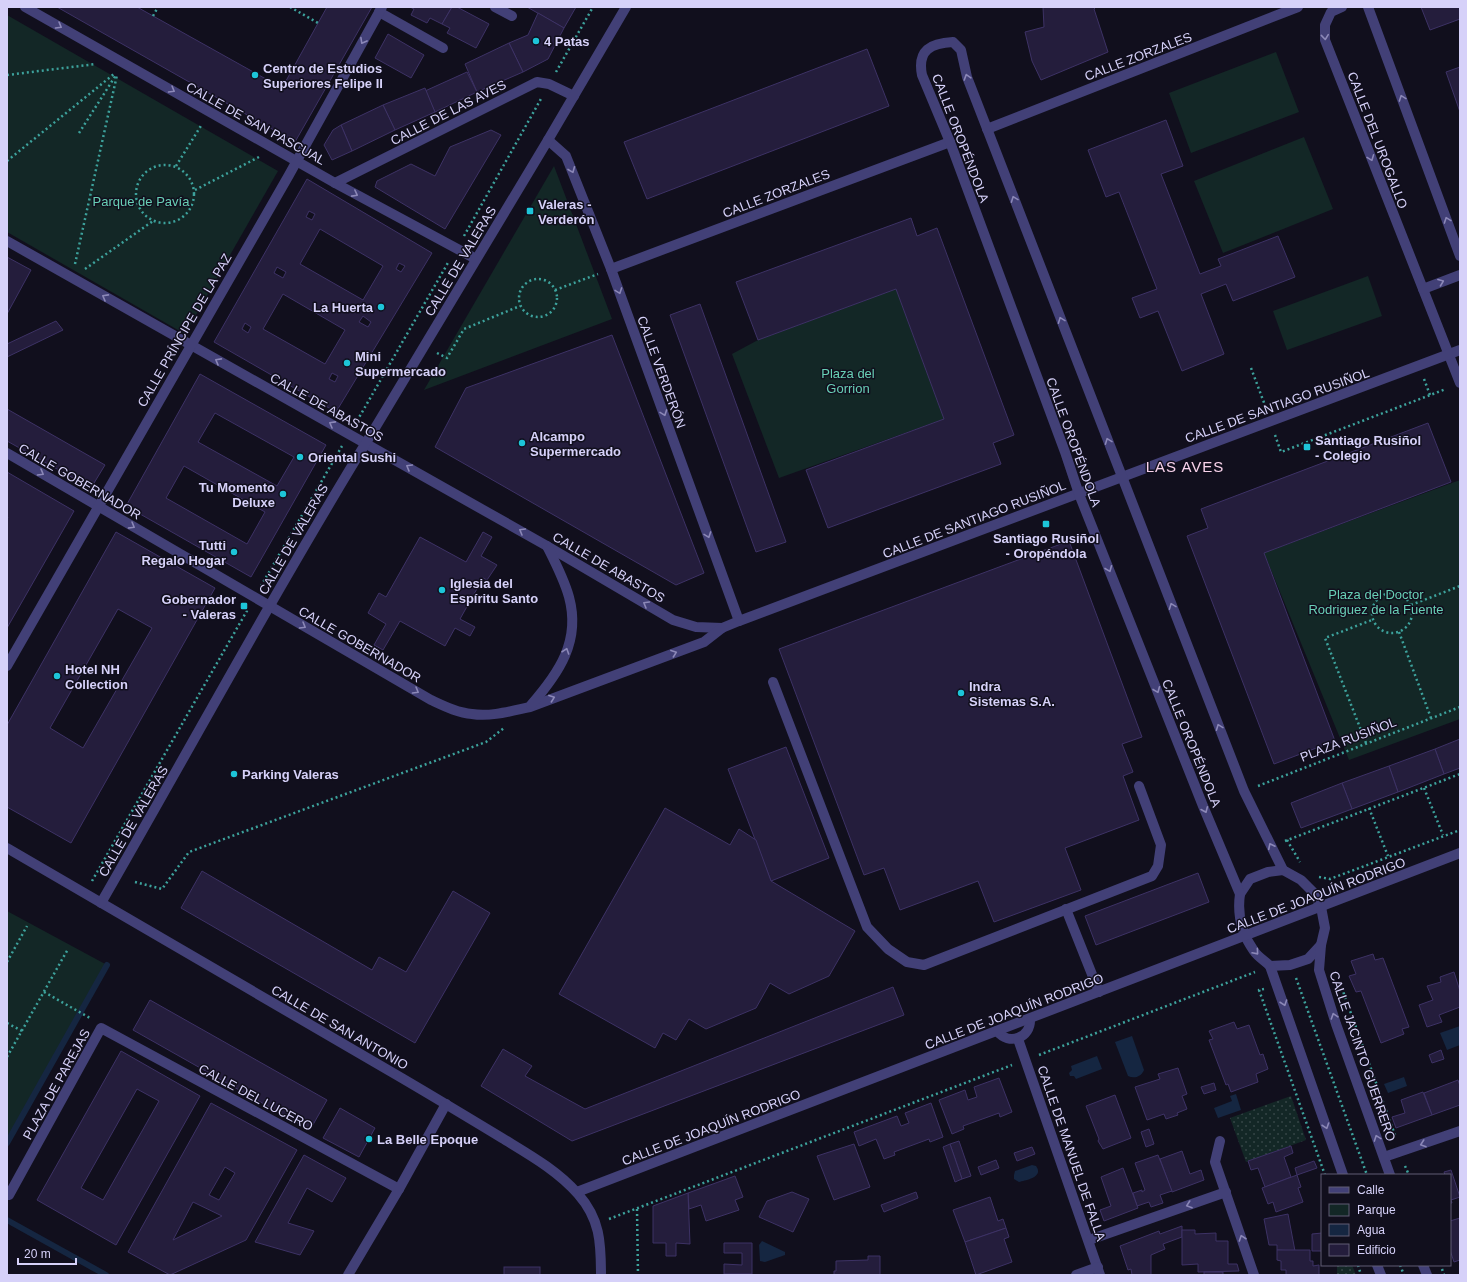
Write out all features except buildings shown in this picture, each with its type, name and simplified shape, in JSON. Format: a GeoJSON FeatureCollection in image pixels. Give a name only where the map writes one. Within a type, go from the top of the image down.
{"type":"FeatureCollection","features":[{"type":"Feature","properties":{"kind":"street","name":"CALLE DE SAN PASCUAL"},"geometry":{"type":"LineString","coordinates":[[25,7],[335,183],[476,259]]}},
{"type":"Feature","properties":{"kind":"street"},"geometry":{"type":"LineString","coordinates":[[495,7],[512,16]]}},
{"type":"Feature","properties":{"kind":"street","name":"CALLE ZORZALES"},"geometry":{"type":"LineString","coordinates":[[987,129],[1298,7]]}},
{"type":"Feature","properties":{"kind":"street","name":"CALLE DEL UROGALLO"},"geometry":{"type":"LineString","coordinates":[[1342,7],[1331,12],[1325,25],[1325,40],[1460,383]]}},
{"type":"Feature","properties":{"kind":"street"},"geometry":{"type":"LineString","coordinates":[[1368,7],[1460,256]]}},
{"type":"Feature","properties":{"kind":"street","name":"CALLE DE VALERAS"},"geometry":{"type":"LineString","coordinates":[[101,903],[356,458],[366,444],[548,140],[623,8]]}},
{"type":"Feature","properties":{"kind":"street","name":"CALLE PRÍNCIPE DE LA PAZ"},"geometry":{"type":"LineString","coordinates":[[7,666],[296,161],[380,10]]}},
{"type":"Feature","properties":{"kind":"street"},"geometry":{"type":"LineString","coordinates":[[380,10],[443,48]]}},
{"type":"Feature","properties":{"kind":"street","name":"CALLE OROPÉNDOLA"},"geometry":{"type":"LineString","coordinates":[[1246,936],[1239,920],[1238,907],[1240,894],[1203,806],[1079,494],[1065,452],[950,142],[922,75],[920,64],[923,55],[928,48],[939,43],[953,42],[961,50],[967,78],[1244,791],[1284,870]]}},
{"type":"Feature","properties":{"kind":"street","name":"CALLE DE LAS AVES"},"geometry":{"type":"LineString","coordinates":[[335,183],[537,82],[549,84]]}},
{"type":"Feature","properties":{"kind":"street"},"geometry":{"type":"LineString","coordinates":[[549,84],[574,96]]}},
{"type":"Feature","properties":{"kind":"street","name":"CALLE VERDERÓN"},"geometry":{"type":"LineString","coordinates":[[548,140],[566,156],[611,269],[740,621]]}},
{"type":"Feature","properties":{"kind":"street","name":"CALLE ZORZALES"},"geometry":{"type":"LineString","coordinates":[[611,269],[950,142]]}},
{"type":"Feature","properties":{"kind":"street","name":"CALLE DE ABASTOS"},"geometry":{"type":"LineString","coordinates":[[7,242],[547,546],[673,620],[696,627],[722,628]]}},
{"type":"Feature","properties":{"kind":"street"},"geometry":{"type":"LineString","coordinates":[[1423,289],[1460,275]]}},
{"type":"Feature","properties":{"kind":"street","name":"CALLE DE SANTIAGO RUSIÑOL"},"geometry":{"type":"LineString","coordinates":[[722,628],[1460,350]]}},
{"type":"Feature","properties":{"kind":"street","name":"CALLE GOBERNADOR"},"geometry":{"type":"LineString","coordinates":[[7,453],[431,700],[453,710],[471,714],[490,714],[530,707],[704,642],[722,628]]}},
{"type":"Feature","properties":{"kind":"street"},"geometry":{"type":"LineString","coordinates":[[530,707],[549,685],[559,669],[567,651],[571,635],[572,612],[569,598],[565,584],[547,546]]}},
{"type":"Feature","properties":{"kind":"street"},"geometry":{"type":"LineString","coordinates":[[773,682],[866,926],[888,949],[908,962],[924,965],[1152,876],[1158,866],[1161,845],[1139,786]]}},
{"type":"Feature","properties":{"kind":"street","name":"CALLE DE SAN ANTONIO"},"geometry":{"type":"LineString","coordinates":[[7,848],[446,1104],[547,1166],[577,1192],[589,1208],[596,1224],[601,1247],[601,1275]]}},
{"type":"Feature","properties":{"kind":"street","name":"CALLE DE JOAQUÍN RODRIGO"},"geometry":{"type":"LineString","coordinates":[[577,1192],[1460,853]]}},
{"type":"Feature","properties":{"kind":"street"},"geometry":{"type":"LineString","coordinates":[[1240,894],[1250,879],[1268,872],[1284,870],[1301,880],[1312,892],[1321,907]]}},
{"type":"Feature","properties":{"kind":"street","name":"CALLE JACINTO GUERRERO"},"geometry":{"type":"LineString","coordinates":[[1321,907],[1325,928],[1321,945],[1319,970],[1336,1024],[1390,1174]]}},
{"type":"Feature","properties":{"kind":"street"},"geometry":{"type":"LineString","coordinates":[[1066,909],[1099,992]]}},
{"type":"Feature","properties":{"kind":"street"},"geometry":{"type":"LineString","coordinates":[[1246,936],[1254,952],[1270,966],[1343,1174]]}},
{"type":"Feature","properties":{"kind":"street"},"geometry":{"type":"LineString","coordinates":[[1270,966],[1290,965],[1308,959],[1321,945]]}},
{"type":"Feature","properties":{"kind":"street"},"geometry":{"type":"LineString","coordinates":[[997,1031],[1008,1039],[1018,1039],[1026,1033],[1030,1019]]}},
{"type":"Feature","properties":{"kind":"street","name":"CALLE DEL LUCERO"},"geometry":{"type":"LineString","coordinates":[[101,1028],[399,1189]]}},
{"type":"Feature","properties":{"kind":"street","name":"PLAZA DE PAREJAS"},"geometry":{"type":"LineString","coordinates":[[9,1195],[101,1028]]}},
{"type":"Feature","properties":{"kind":"street","name":"CALLE DE MANUEL DE FALLA"},"geometry":{"type":"LineString","coordinates":[[1018,1039],[1099,1271]]}},
{"type":"Feature","properties":{"kind":"street"},"geometry":{"type":"LineString","coordinates":[[348,1275],[399,1189],[446,1104]]}},
{"type":"Feature","properties":{"kind":"street"},"geometry":{"type":"LineString","coordinates":[[1384,1157],[1460,1131]]}},
{"type":"Feature","properties":{"kind":"street"},"geometry":{"type":"LineString","coordinates":[[1220,1141],[1215,1162],[1254,1275]]}},
{"type":"Feature","properties":{"kind":"street"},"geometry":{"type":"LineString","coordinates":[[1089,1240],[1226,1192]]}},
{"type":"Feature","properties":{"kind":"street"},"geometry":{"type":"LineString","coordinates":[[1076,1275],[1099,1271]]}},
{"type":"Feature","properties":{"kind":"path"},"geometry":{"type":"LineString","coordinates":[[153,16],[158,7]]}},
{"type":"Feature","properties":{"kind":"path"},"geometry":{"type":"LineString","coordinates":[[290,7],[318,23]]}},
{"type":"Feature","properties":{"kind":"path"},"geometry":{"type":"LineString","coordinates":[[85,893],[457,248],[593,7]]}},
{"type":"Feature","properties":{"kind":"path"},"geometry":{"type":"LineString","coordinates":[[7,75],[97,64]]}},
{"type":"Feature","properties":{"kind":"path"},"geometry":{"type":"LineString","coordinates":[[79,133],[118,71]]}},
{"type":"Feature","properties":{"kind":"path"},"geometry":{"type":"LineString","coordinates":[[7,161],[118,71]]}},
{"type":"Feature","properties":{"kind":"path"},"geometry":{"type":"LineString","coordinates":[[74,266],[118,71]]}},
{"type":"Feature","properties":{"kind":"path"},"geometry":{"type":"LineString","coordinates":[[176,166],[204,121]]}},
{"type":"Feature","properties":{"kind":"path"},"geometry":{"type":"LineString","coordinates":[[195,190],[263,155]]}},
{"type":"Feature","properties":{"kind":"path"},"geometry":{"type":"LineString","coordinates":[[166,164],[176,166],[189,175],[193,182],[195,199],[192,207],[183,217],[170,223],[162,223],[144,215],[138,206],[136,187],[140,177],[147,170],[156,165],[166,164]]}},
{"type":"Feature","properties":{"kind":"path"},"geometry":{"type":"LineString","coordinates":[[83,271],[153,220]]}},
{"type":"Feature","properties":{"kind":"path"},"geometry":{"type":"LineString","coordinates":[[556,290],[611,269]]}},
{"type":"Feature","properties":{"kind":"path"},"geometry":{"type":"LineString","coordinates":[[536,279],[547,282],[556,290],[557,297],[554,309],[543,317],[536,318],[530,316],[520,306],[519,294],[525,284],[530,281],[536,279]]}},
{"type":"Feature","properties":{"kind":"path"},"geometry":{"type":"LineString","coordinates":[[424,346],[446,358],[464,329],[520,306]]}},
{"type":"Feature","properties":{"kind":"path"},"geometry":{"type":"LineString","coordinates":[[1251,368],[1281,452],[1448,388]]}},
{"type":"Feature","properties":{"kind":"path"},"geometry":{"type":"LineString","coordinates":[[1411,605],[1460,586]]}},
{"type":"Feature","properties":{"kind":"path"},"geometry":{"type":"LineString","coordinates":[[1395,592],[1405,596],[1411,605],[1412,616],[1407,626],[1399,632],[1388,633],[1378,628],[1372,620],[1371,609],[1376,599],[1384,593],[1395,592]]}},
{"type":"Feature","properties":{"kind":"path"},"geometry":{"type":"LineString","coordinates":[[1366,743],[1325,638],[1372,620]]}},
{"type":"Feature","properties":{"kind":"path"},"geometry":{"type":"LineString","coordinates":[[1399,632],[1431,718]]}},
{"type":"Feature","properties":{"kind":"path","name":"PLAZA RUSIÑOL"},"geometry":{"type":"LineString","coordinates":[[1244,791],[1460,707]]}},
{"type":"Feature","properties":{"kind":"path"},"geometry":{"type":"LineString","coordinates":[[135,882],[162,889],[189,852],[486,742],[508,724]]}},
{"type":"Feature","properties":{"kind":"path"},"geometry":{"type":"LineString","coordinates":[[1271,846],[1460,774]]}},
{"type":"Feature","properties":{"kind":"path"},"geometry":{"type":"LineString","coordinates":[[1424,788],[1443,835]]}},
{"type":"Feature","properties":{"kind":"path"},"geometry":{"type":"LineString","coordinates":[[1370,808],[1388,856]]}},
{"type":"Feature","properties":{"kind":"path"},"geometry":{"type":"LineString","coordinates":[[1317,876],[1330,879],[1443,835],[1460,830]]}},
{"type":"Feature","properties":{"kind":"path"},"geometry":{"type":"LineString","coordinates":[[1287,840],[1304,867]]}},
{"type":"Feature","properties":{"kind":"path"},"geometry":{"type":"LineString","coordinates":[[7,962],[27,926]]}},
{"type":"Feature","properties":{"kind":"path"},"geometry":{"type":"LineString","coordinates":[[7,1057],[68,949]]}},
{"type":"Feature","properties":{"kind":"path"},"geometry":{"type":"LineString","coordinates":[[596,1224],[1270,966]]}},
{"type":"Feature","properties":{"kind":"path"},"geometry":{"type":"LineString","coordinates":[[1296,978],[1368,1174]]}},
{"type":"Feature","properties":{"kind":"path"},"geometry":{"type":"LineString","coordinates":[[1339,980],[1409,1174]]}},
{"type":"Feature","properties":{"kind":"path"},"geometry":{"type":"LineString","coordinates":[[1259,990],[1325,1174]]}},
{"type":"Feature","properties":{"kind":"path"},"geometry":{"type":"LineString","coordinates":[[44,992],[88,1015]]}},
{"type":"Feature","properties":{"kind":"path"},"geometry":{"type":"LineString","coordinates":[[7,1022],[22,1031]]}},
{"type":"Feature","properties":{"kind":"path"},"geometry":{"type":"LineString","coordinates":[[637,1209],[638,1275]]}},
{"type":"Feature","properties":{"kind":"green space","name":"Parque de Pavía"},"geometry":{"type":"Polygon","coordinates":[[[7,15],[278,171],[185,334],[7,232],[7,15]]]}},
{"type":"Feature","properties":{"kind":"green space"},"geometry":{"type":"Polygon","coordinates":[[[1276,52],[1299,112],[1191,153],[1169,93],[1276,52]]]}},
{"type":"Feature","properties":{"kind":"green space"},"geometry":{"type":"Polygon","coordinates":[[[1304,137],[1333,209],[1223,253],[1194,181],[1304,137]]]}},
{"type":"Feature","properties":{"kind":"green space"},"geometry":{"type":"Polygon","coordinates":[[[554,166],[612,319],[424,390],[554,166]]]}},
{"type":"Feature","properties":{"kind":"green space"},"geometry":{"type":"Polygon","coordinates":[[[1368,276],[1382,316],[1287,350],[1273,311],[1368,276]]]}},
{"type":"Feature","properties":{"kind":"green space","name":"Plaza del Gorrion"},"geometry":{"type":"Polygon","coordinates":[[[896,289],[944,419],[779,478],[732,354],[758,340],[896,289]]]}},
{"type":"Feature","properties":{"kind":"green space","name":"Plaza del Doctor Rodriguez de la Fuente"},"geometry":{"type":"Polygon","coordinates":[[[1460,480],[1460,719],[1349,760],[1264,553],[1460,480]]]}},
{"type":"Feature","properties":{"kind":"green space"},"geometry":{"type":"Polygon","coordinates":[[[7,911],[107,965],[7,1143],[7,911]]]}},
{"type":"Feature","properties":{"kind":"green space"},"geometry":{"type":"Polygon","coordinates":[[[1291,1096],[1306,1140],[1246,1162],[1230,1118],[1291,1096]]]}},
{"type":"Feature","properties":{"kind":"green space"},"geometry":{"type":"Polygon","coordinates":[[[1337,1266],[1352,1266],[1356,1275],[1337,1275],[1337,1266]]]}},
{"type":"Feature","properties":{"kind":"water"},"geometry":{"type":"Polygon","coordinates":[[[1460,1026],[1460,1045],[1447,1050],[1440,1033],[1460,1026]]]}},
{"type":"Feature","properties":{"kind":"water"},"geometry":{"type":"Polygon","coordinates":[[[1132,1036],[1144,1070],[1139,1076],[1135,1077],[1128,1076],[1115,1042],[1132,1036]]]}},
{"type":"Feature","properties":{"kind":"water"},"geometry":{"type":"Polygon","coordinates":[[[1097,1056],[1102,1069],[1076,1079],[1074,1076],[1070,1076],[1069,1073],[1072,1070],[1071,1066],[1097,1056]]]}},
{"type":"Feature","properties":{"kind":"water"},"geometry":{"type":"Polygon","coordinates":[[[1404,1077],[1407,1086],[1388,1093],[1384,1084],[1404,1077]]]}},
{"type":"Feature","properties":{"kind":"water"},"geometry":{"type":"Polygon","coordinates":[[[1236,1094],[1241,1110],[1218,1118],[1214,1108],[1232,1101],[1230,1096],[1236,1094]]]}},
{"type":"Feature","properties":{"kind":"water"},"geometry":{"type":"Polygon","coordinates":[[[1032,1165],[1036,1166],[1038,1170],[1038,1173],[1034,1177],[1019,1182],[1014,1179],[1015,1171],[1032,1165]]]}},
{"type":"Feature","properties":{"kind":"water"},"geometry":{"type":"Polygon","coordinates":[[[762,1241],[785,1252],[785,1255],[765,1262],[760,1261],[759,1245],[762,1241]]]}},
{"type":"Feature","properties":{"kind":"waterway"},"geometry":{"type":"LineString","coordinates":[[7,1143],[107,965]]}},
{"type":"Feature","properties":{"kind":"waterway"},"geometry":{"type":"LineString","coordinates":[[7,1220],[106,1275]]}},
{"type":"Feature","properties":{"kind":"place","name":"4 Patas"},"geometry":{"type":"Point","coordinates":[536,41]}},
{"type":"Feature","properties":{"kind":"place","name":"Centro de Estudios Superiores Felipe II"},"geometry":{"type":"Point","coordinates":[255,75]}},
{"type":"Feature","properties":{"kind":"place","name":"Valeras - Verderón"},"geometry":{"type":"Point","coordinates":[530,211]}},
{"type":"Feature","properties":{"kind":"place","name":"La Huerta"},"geometry":{"type":"Point","coordinates":[381,307]}},
{"type":"Feature","properties":{"kind":"place","name":"Mini Supermercado"},"geometry":{"type":"Point","coordinates":[347,363]}},
{"type":"Feature","properties":{"kind":"place","name":"Alcampo Supermercado"},"geometry":{"type":"Point","coordinates":[522,443]}},
{"type":"Feature","properties":{"kind":"place","name":"Santiago Rusiñol - Colegio"},"geometry":{"type":"Point","coordinates":[1307,447]}},
{"type":"Feature","properties":{"kind":"place","name":"Oriental Sushi"},"geometry":{"type":"Point","coordinates":[300,457]}},
{"type":"Feature","properties":{"kind":"place","name":"Tu Momento Deluxe"},"geometry":{"type":"Point","coordinates":[283,494]}},
{"type":"Feature","properties":{"kind":"place","name":"Santiago Rusiñol - Oropéndola"},"geometry":{"type":"Point","coordinates":[1046,524]}},
{"type":"Feature","properties":{"kind":"place","name":"Tutti Regalo Hogar"},"geometry":{"type":"Point","coordinates":[234,552]}},
{"type":"Feature","properties":{"kind":"place","name":"Iglesia del Espíritu Santo"},"geometry":{"type":"Point","coordinates":[442,590]}},
{"type":"Feature","properties":{"kind":"place","name":"Gobernador - Valeras"},"geometry":{"type":"Point","coordinates":[244,606]}},
{"type":"Feature","properties":{"kind":"place","name":"Hotel NH Collection"},"geometry":{"type":"Point","coordinates":[57,676]}},
{"type":"Feature","properties":{"kind":"place","name":"Indra Sistemas S.A."},"geometry":{"type":"Point","coordinates":[961,693]}},
{"type":"Feature","properties":{"kind":"place","name":"Parking Valeras"},"geometry":{"type":"Point","coordinates":[234,774]}},
{"type":"Feature","properties":{"kind":"place","name":"La Belle Epoque"},"geometry":{"type":"Point","coordinates":[369,1139]}},
{"type":"Feature","properties":{"kind":"district","name":"LAS AVES"},"geometry":{"type":"Point","coordinates":[1185,467]}}]}
